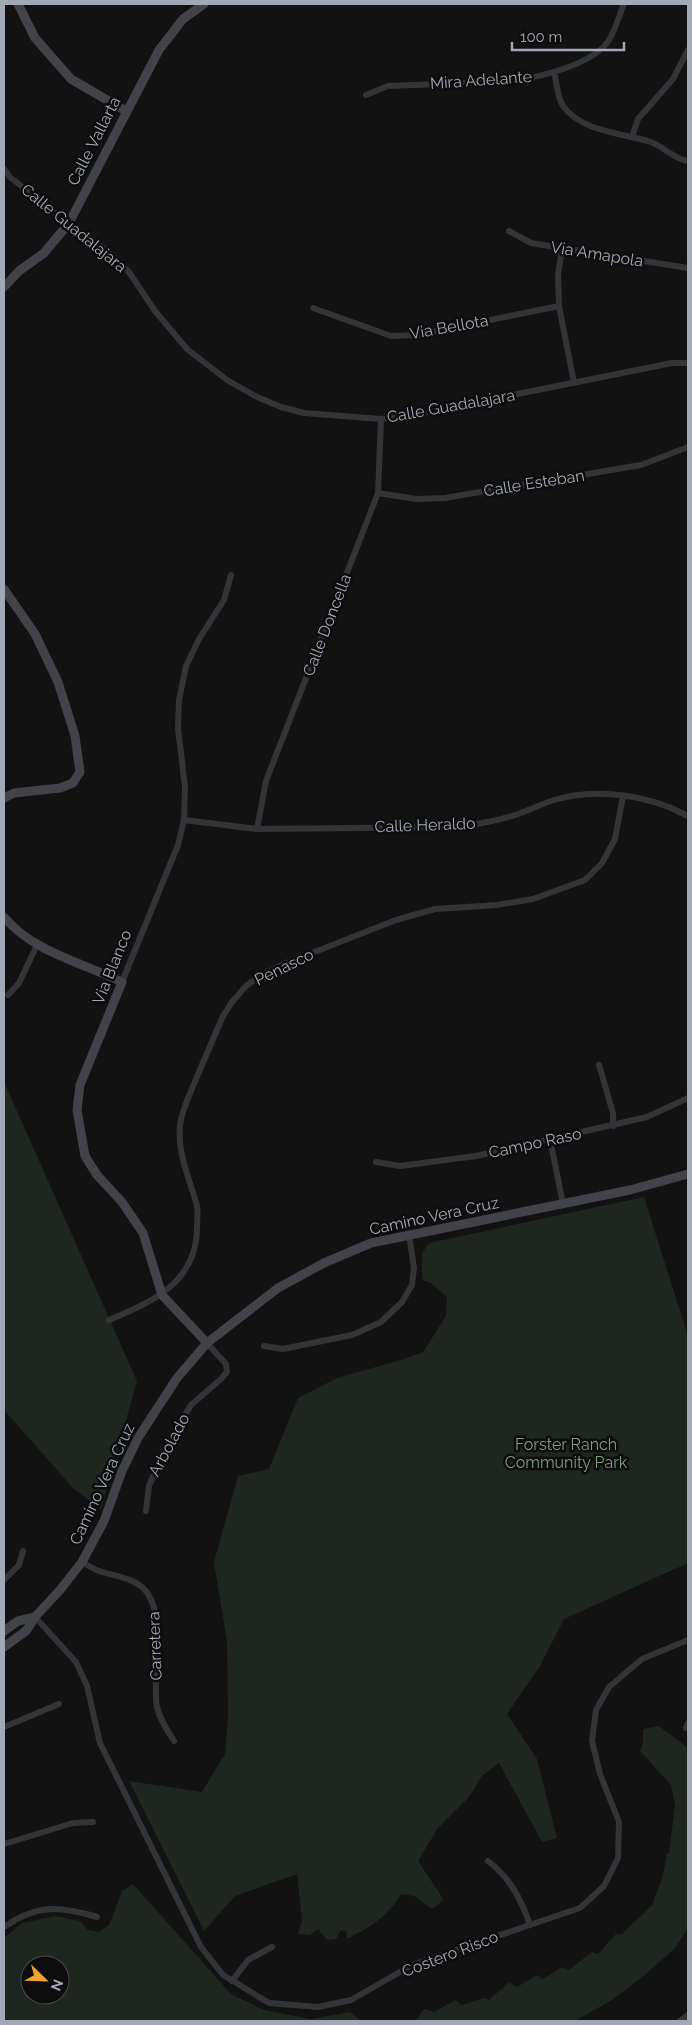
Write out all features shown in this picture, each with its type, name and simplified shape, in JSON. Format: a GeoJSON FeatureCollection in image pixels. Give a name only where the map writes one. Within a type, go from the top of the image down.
{"type":"FeatureCollection","features":[{"type":"Feature","properties":{"kind":"street"},"geometry":{"type":"LineString","coordinates":[[18,4],[35,38],[72,79],[126,111]]}},
{"type":"Feature","properties":{"kind":"street","name":"Calle Vallarta"},"geometry":{"type":"LineString","coordinates":[[4,287],[19,272],[44,253],[69,224],[159,50],[183,19],[204,4]]}},
{"type":"Feature","properties":{"kind":"street","name":"Mira Adelante"},"geometry":{"type":"LineString","coordinates":[[366,95],[388,86],[515,81],[575,65],[593,54],[608,40],[624,4]]}},
{"type":"Feature","properties":{"kind":"street"},"geometry":{"type":"LineString","coordinates":[[632,137],[638,119],[673,79],[688,50]]}},
{"type":"Feature","properties":{"kind":"street"},"geometry":{"type":"LineString","coordinates":[[554,72],[562,104],[574,116],[590,126],[654,143],[679,160],[688,161]]}},
{"type":"Feature","properties":{"kind":"street","name":"Calle Guadalajara"},"geometry":{"type":"LineString","coordinates":[[4,169],[10,177],[69,224],[106,250],[129,272],[155,311],[187,349],[227,380],[257,397],[281,407],[304,413],[381,419],[403,417],[672,363],[688,363]]}},
{"type":"Feature","properties":{"kind":"street","name":"Via Amapola"},"geometry":{"type":"LineString","coordinates":[[509,230],[531,242],[562,249],[688,268]]}},
{"type":"Feature","properties":{"kind":"street"},"geometry":{"type":"LineString","coordinates":[[562,249],[558,275],[559,306],[574,383]]}},
{"type":"Feature","properties":{"kind":"street","name":"Via Bellota"},"geometry":{"type":"LineString","coordinates":[[313,308],[392,336],[416,335],[559,306]]}},
{"type":"Feature","properties":{"kind":"street","name":"Calle Doncella"},"geometry":{"type":"LineString","coordinates":[[257,829],[266,781],[378,493],[381,419]]}},
{"type":"Feature","properties":{"kind":"street","name":"Calle Esteban"},"geometry":{"type":"LineString","coordinates":[[378,493],[416,499],[445,498],[641,465],[688,447]]}},
{"type":"Feature","properties":{"kind":"street","name":"Via Blanco"},"geometry":{"type":"LineString","coordinates":[[208,1343],[162,1295],[143,1233],[122,1202],[97,1175],[85,1156],[77,1110],[80,1085],[178,845],[184,820],[186,787],[178,728],[179,700],[186,666],[199,639],[224,600],[231,575]]}},
{"type":"Feature","properties":{"kind":"street"},"geometry":{"type":"LineString","coordinates":[[4,589],[35,634],[58,682],[75,736],[80,772],[73,783],[60,788],[14,794],[4,798]]}},
{"type":"Feature","properties":{"kind":"street","name":"Calle Heraldo"},"geometry":{"type":"LineString","coordinates":[[184,820],[257,829],[459,826],[480,824],[515,815],[555,800],[577,795],[609,794],[660,803],[688,816]]}},
{"type":"Feature","properties":{"kind":"street","name":"Penasco"},"geometry":{"type":"LineString","coordinates":[[109,1320],[139,1308],[162,1295],[186,1270],[193,1253],[197,1237],[197,1209],[182,1162],[180,1136],[182,1112],[223,1016],[246,986],[260,976],[284,964],[396,920],[435,909],[496,906],[533,899],[583,881],[596,869],[609,852],[618,832],[623,796]]}},
{"type":"Feature","properties":{"kind":"street"},"geometry":{"type":"LineString","coordinates":[[4,917],[10,924],[38,945],[122,982]]}},
{"type":"Feature","properties":{"kind":"street"},"geometry":{"type":"LineString","coordinates":[[8,995],[19,983],[38,945]]}},
{"type":"Feature","properties":{"kind":"street"},"geometry":{"type":"LineString","coordinates":[[599,1065],[613,1113],[613,1126]]}},
{"type":"Feature","properties":{"kind":"street","name":"Campo Raso"},"geometry":{"type":"LineString","coordinates":[[376,1162],[400,1166],[476,1156],[647,1117],[688,1098]]}},
{"type":"Feature","properties":{"kind":"street"},"geometry":{"type":"LineString","coordinates":[[550,1139],[563,1204]]}},
{"type":"Feature","properties":{"kind":"street","name":"Camino Vera Cruz"},"geometry":{"type":"LineString","coordinates":[[4,1647],[26,1631],[35,1617],[82,1562],[104,1521],[122,1471],[138,1438],[177,1378],[208,1343],[278,1288],[324,1263],[371,1243],[630,1190],[688,1174]]}},
{"type":"Feature","properties":{"kind":"street"},"geometry":{"type":"LineString","coordinates":[[264,1346],[283,1349],[352,1335],[381,1322],[402,1302],[412,1285],[414,1268],[409,1234]]}},
{"type":"Feature","properties":{"kind":"street","name":"Arbolado"},"geometry":{"type":"LineString","coordinates":[[146,1511],[149,1486],[163,1452],[191,1405],[226,1372],[226,1364],[208,1343]]}},
{"type":"Feature","properties":{"kind":"street"},"geometry":{"type":"LineString","coordinates":[[4,1580],[19,1565],[23,1550]]}},
{"type":"Feature","properties":{"kind":"street","name":"Carretera"},"geometry":{"type":"LineString","coordinates":[[82,1562],[97,1571],[136,1583],[150,1596],[154,1605],[156,1620],[157,1705],[162,1721],[174,1742]]}},
{"type":"Feature","properties":{"kind":"street","name":"Camino Vera Cruz"},"geometry":{"type":"LineString","coordinates":[[4,1631],[18,1621],[35,1617]]}},
{"type":"Feature","properties":{"kind":"street","name":"Costero Risco"},"geometry":{"type":"LineString","coordinates":[[35,1617],[76,1662],[87,1686],[100,1743],[202,1947],[223,1975],[272,2004],[318,2007],[351,2000],[412,1965],[580,1908],[604,1886],[618,1858],[619,1822],[600,1774],[592,1741],[596,1710],[609,1687],[642,1659],[688,1640]]}},
{"type":"Feature","properties":{"kind":"street"},"geometry":{"type":"LineString","coordinates":[[4,1727],[59,1704]]}},
{"type":"Feature","properties":{"kind":"street"},"geometry":{"type":"LineString","coordinates":[[4,1844],[73,1823],[93,1822]]}},
{"type":"Feature","properties":{"kind":"street"},"geometry":{"type":"LineString","coordinates":[[488,1861],[502,1871],[514,1887],[530,1925]]}},
{"type":"Feature","properties":{"kind":"street"},"geometry":{"type":"LineString","coordinates":[[4,1927],[15,1919],[45,1908],[70,1909],[97,1917]]}},
{"type":"Feature","properties":{"kind":"street"},"geometry":{"type":"LineString","coordinates":[[232,1981],[248,1960],[272,1947]]}},
{"type":"Feature","properties":{"kind":"green space"},"geometry":{"type":"Polygon","coordinates":[[[4,1082],[137,1381],[101,1509],[74,1489],[4,1410],[4,1082]]]}},
{"type":"Feature","properties":{"kind":"green space","name":"Forster Ranch Community Park"},"geometry":{"type":"Polygon","coordinates":[[[644,1197],[688,1336],[688,1563],[564,1619],[540,1666],[507,1714],[537,1759],[557,1838],[542,1842],[499,1763],[482,1776],[469,1797],[438,1828],[418,1861],[444,1900],[432,1909],[414,1896],[401,1894],[391,1909],[378,1921],[347,1939],[347,1932],[341,1930],[336,1939],[327,1940],[318,1929],[310,1935],[298,1934],[302,1920],[297,1874],[235,1896],[204,1931],[129,1781],[202,1792],[225,1754],[228,1716],[227,1642],[214,1562],[238,1476],[269,1469],[298,1398],[337,1378],[423,1352],[446,1316],[447,1297],[431,1283],[422,1280],[422,1253],[429,1243],[644,1197]]]}},
{"type":"Feature","properties":{"kind":"green space"},"geometry":{"type":"Polygon","coordinates":[[[659,1726],[688,1748],[688,1928],[675,1948],[646,1974],[612,2000],[575,2021],[415,2021],[424,2009],[434,2012],[455,2000],[462,2005],[484,1998],[489,2000],[509,1982],[517,1987],[537,1975],[543,1979],[562,1967],[569,1970],[592,1952],[598,1954],[616,1934],[622,1934],[652,1905],[662,1879],[667,1854],[669,1853],[675,1806],[671,1785],[640,1751],[643,1743],[643,1729],[659,1726]]]}},
{"type":"Feature","properties":{"kind":"green space"},"geometry":{"type":"Polygon","coordinates":[[[133,1884],[231,1994],[264,2010],[311,2019],[350,2012],[361,2021],[4,2021],[4,1938],[22,1923],[56,1916],[80,1921],[88,1930],[99,1932],[109,1925],[122,1891],[133,1884]]]}}]}
